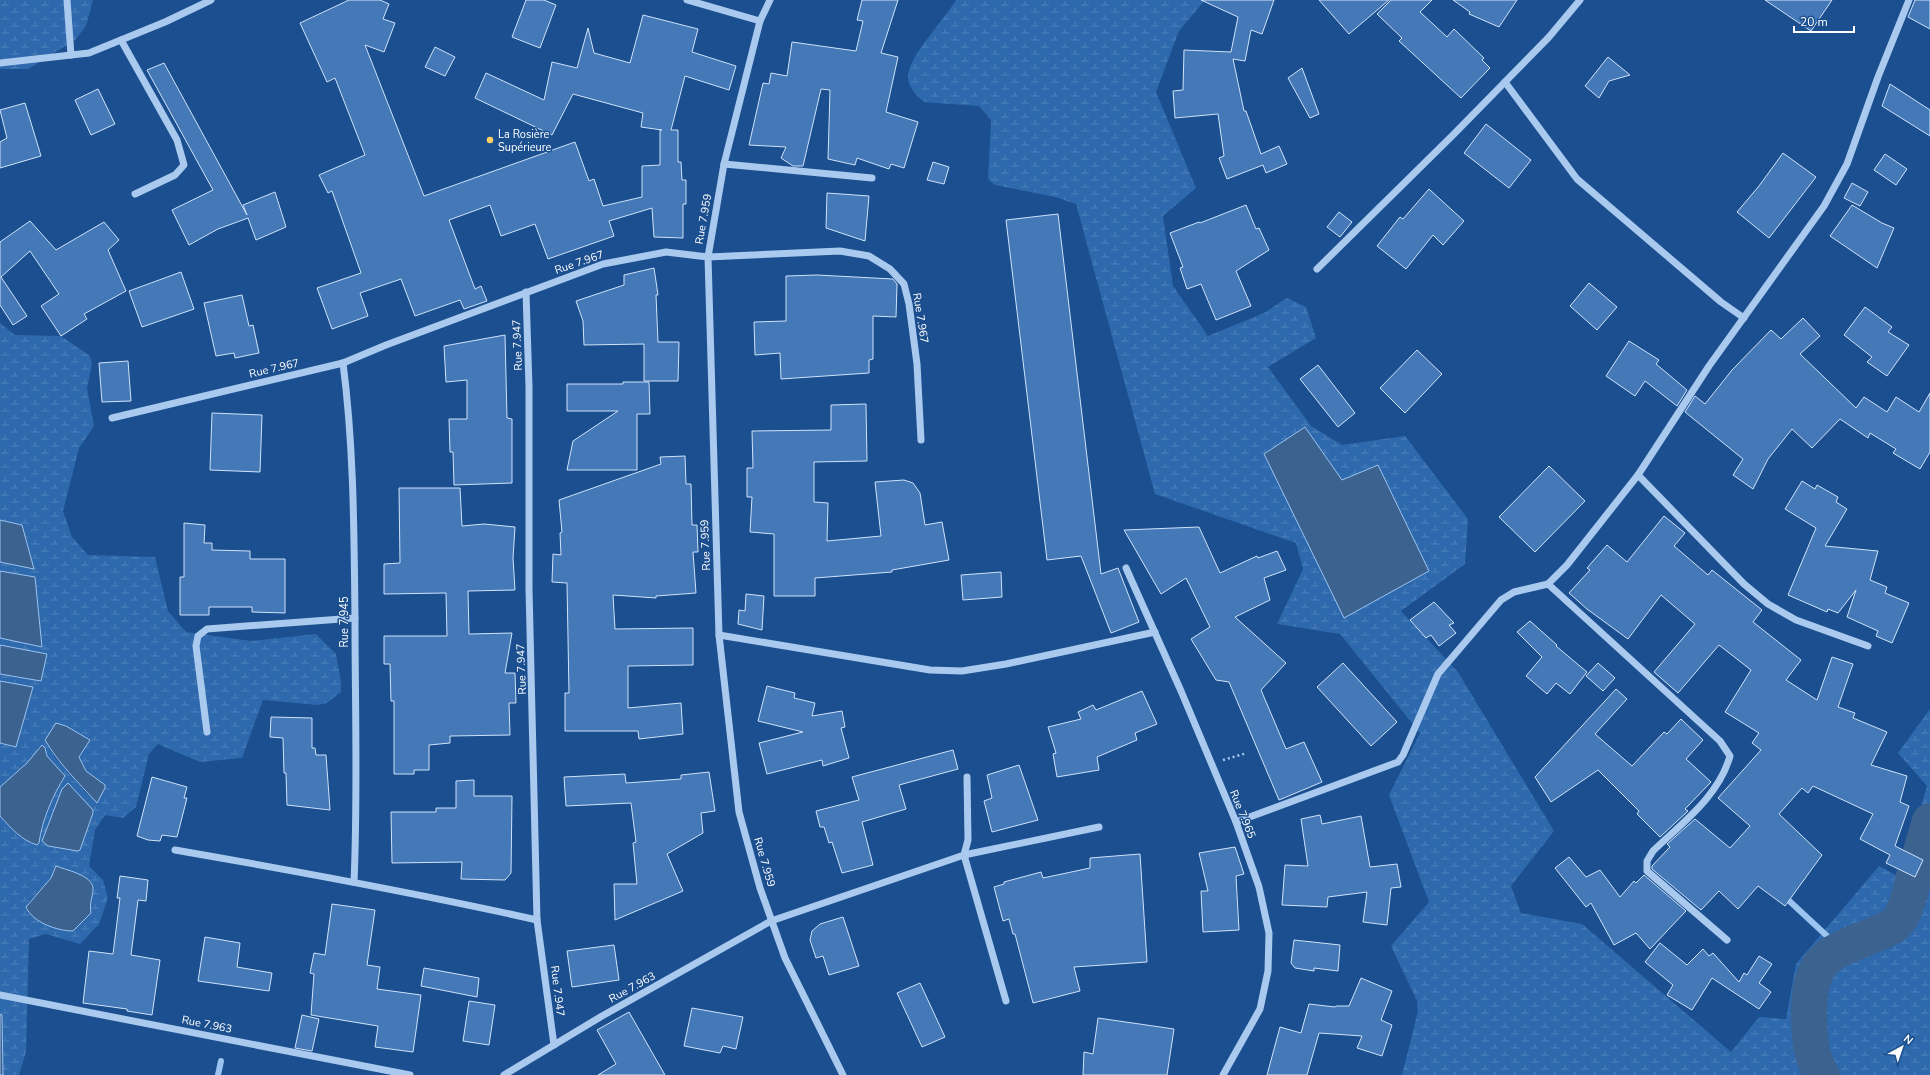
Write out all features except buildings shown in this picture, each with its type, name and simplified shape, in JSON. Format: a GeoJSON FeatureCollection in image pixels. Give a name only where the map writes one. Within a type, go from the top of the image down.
{"type":"FeatureCollection","features":[{"type":"Feature","properties":{"kind":"street"},"geometry":{"type":"LineString","coordinates":[[67,0],[71,55]]}},
{"type":"Feature","properties":{"kind":"street"},"geometry":{"type":"LineString","coordinates":[[0,63],[89,53],[165,22],[211,0]]}},
{"type":"Feature","properties":{"kind":"street"},"geometry":{"type":"LineString","coordinates":[[687,0],[760,21]]}},
{"type":"Feature","properties":{"kind":"street","name":"Rue 7.959"},"geometry":{"type":"LineString","coordinates":[[770,0],[760,21],[724,164],[708,257],[719,635],[739,812],[771,920],[785,958],[843,1075]]}},
{"type":"Feature","properties":{"kind":"street"},"geometry":{"type":"LineString","coordinates":[[1317,269],[1549,37],[1580,0]]}},
{"type":"Feature","properties":{"kind":"street"},"geometry":{"type":"LineString","coordinates":[[1236,822],[1398,762],[1403,755],[1438,674],[1501,600],[1514,592],[1548,584],[1567,565],[1638,475],[1709,366],[1824,206],[1838,183],[1847,164],[1878,77],[1909,0]]}},
{"type":"Feature","properties":{"kind":"street"},"geometry":{"type":"LineString","coordinates":[[121,40],[177,140],[184,165],[175,175],[135,194]]}},
{"type":"Feature","properties":{"kind":"street"},"geometry":{"type":"LineString","coordinates":[[1505,82],[1577,179],[1721,302],[1744,318]]}},
{"type":"Feature","properties":{"kind":"street"},"geometry":{"type":"LineString","coordinates":[[724,164],[872,178]]}},
{"type":"Feature","properties":{"kind":"street","name":"Rue 7.967"},"geometry":{"type":"LineString","coordinates":[[112,418],[343,363],[386,345],[603,264],[666,252],[708,257],[840,251],[856,252],[869,256],[890,269],[904,284],[909,304],[917,364],[921,440]]}},
{"type":"Feature","properties":{"kind":"street","name":"Rue 7.947"},"geometry":{"type":"LineString","coordinates":[[526,292],[529,387],[529,589],[537,920],[554,1045]]}},
{"type":"Feature","properties":{"kind":"street","name":"Rue 7.945"},"geometry":{"type":"LineString","coordinates":[[343,363],[348,406],[355,544],[357,810],[354,882]]}},
{"type":"Feature","properties":{"kind":"street"},"geometry":{"type":"LineString","coordinates":[[1638,475],[1734,574],[1768,604],[1796,620],[1868,646]]}},
{"type":"Feature","properties":{"kind":"street","name":"Rue 7.965"},"geometry":{"type":"LineString","coordinates":[[1126,568],[1236,822],[1259,886],[1269,933],[1268,971],[1260,1009],[1224,1075]]}},
{"type":"Feature","properties":{"kind":"street"},"geometry":{"type":"LineString","coordinates":[[1548,584],[1720,741],[1730,756],[1726,770],[1716,789],[1653,851],[1647,860],[1647,871],[1727,940]]}},
{"type":"Feature","properties":{"kind":"street"},"geometry":{"type":"LineString","coordinates":[[207,732],[196,646],[198,636],[207,629],[355,618]]}},
{"type":"Feature","properties":{"kind":"street"},"geometry":{"type":"LineString","coordinates":[[719,635],[923,669],[962,671],[1006,664],[1155,632]]}},
{"type":"Feature","properties":{"kind":"street"},"geometry":{"type":"LineString","coordinates":[[967,777],[968,840],[964,855],[1006,1001]]}},
{"type":"Feature","properties":{"kind":"street","name":"Rue 7.963"},"geometry":{"type":"LineString","coordinates":[[504,1075],[771,920],[964,855],[1099,827]]}},
{"type":"Feature","properties":{"kind":"street"},"geometry":{"type":"LineString","coordinates":[[175,850],[354,882],[384,890],[537,920]]}},
{"type":"Feature","properties":{"kind":"street","name":"Rue 7.963"},"geometry":{"type":"LineString","coordinates":[[0,995],[410,1075]]}},
{"type":"Feature","properties":{"kind":"path"},"geometry":{"type":"LineString","coordinates":[[1212,764],[1247,753]]}},
{"type":"Feature","properties":{"kind":"green space"},"geometry":{"type":"Polygon","coordinates":[[[0,0],[93,0],[86,26],[75,40],[28,69],[0,69],[0,0]]]}},
{"type":"Feature","properties":{"kind":"green space"},"geometry":{"type":"Polygon","coordinates":[[[956,0],[1205,0],[1179,31],[1156,92],[1196,188],[1163,216],[1173,286],[1208,336],[1264,313],[1287,298],[1306,307],[1316,338],[1268,367],[1311,426],[1342,445],[1405,436],[1468,519],[1465,564],[1401,611],[1458,672],[1554,831],[1511,886],[1521,913],[1582,924],[1731,1052],[1759,1017],[1786,1019],[1796,964],[1879,866],[1910,883],[1930,861],[1930,1075],[1402,1075],[1418,1011],[1417,1001],[1391,946],[1429,902],[1389,795],[1420,733],[1340,634],[1277,624],[1303,569],[1296,543],[1155,494],[1076,204],[1055,197],[995,185],[988,179],[991,120],[979,106],[924,102],[910,86],[908,79],[913,61],[956,0]],[[1305,427],[1264,454],[1342,480],[1305,427]]]}},
{"type":"Feature","properties":{"kind":"green space"},"geometry":{"type":"Polygon","coordinates":[[[0,323],[15,335],[61,336],[90,356],[92,365],[87,388],[94,426],[79,448],[63,511],[72,537],[88,555],[155,557],[168,611],[186,632],[251,641],[316,634],[336,654],[341,682],[341,692],[327,703],[318,705],[263,700],[242,758],[200,762],[158,744],[149,754],[136,807],[123,818],[105,815],[95,830],[89,866],[103,880],[108,898],[99,924],[80,944],[46,934],[29,939],[26,1052],[19,1075],[3,1075],[2,1015],[0,1014],[0,816],[21,837],[37,845],[39,843],[40,834],[49,808],[65,776],[47,756],[45,748],[42,745],[27,763],[0,787],[0,743],[16,747],[33,687],[0,681],[0,674],[41,681],[47,654],[0,645],[0,638],[42,647],[35,577],[0,571],[0,562],[34,569],[22,525],[0,520],[0,323]],[[45,740],[54,756],[87,794],[92,797],[105,785],[89,773],[81,762],[79,757],[88,744],[45,740]],[[68,783],[62,789],[48,846],[78,851],[80,850],[93,810],[68,783]],[[56,866],[51,878],[28,903],[29,913],[49,926],[89,904],[93,887],[90,882],[56,866]]]}},
{"type":"Feature","properties":{"kind":"green space"},"geometry":{"type":"Polygon","coordinates":[[[1930,709],[1930,849],[1917,820],[1927,786],[1898,753],[1930,709]]]}},
{"type":"Feature","properties":{"kind":"shaded area"},"geometry":{"type":"Polygon","coordinates":[[[1305,427],[1342,480],[1378,465],[1429,571],[1344,618],[1264,454],[1305,427]]]}},
{"type":"Feature","properties":{"kind":"shaded area"},"geometry":{"type":"Polygon","coordinates":[[[0,520],[22,525],[34,569],[0,562],[0,520]]]}},
{"type":"Feature","properties":{"kind":"shaded area"},"geometry":{"type":"Polygon","coordinates":[[[0,571],[35,577],[42,647],[0,638],[0,571]]]}},
{"type":"Feature","properties":{"kind":"shaded area"},"geometry":{"type":"Polygon","coordinates":[[[0,645],[47,654],[41,681],[0,674],[0,645]]]}},
{"type":"Feature","properties":{"kind":"shaded area"},"geometry":{"type":"Polygon","coordinates":[[[0,681],[33,687],[16,747],[0,743],[0,681]]]}},
{"type":"Feature","properties":{"kind":"shaded area"},"geometry":{"type":"Polygon","coordinates":[[[56,723],[66,726],[90,740],[79,757],[86,771],[105,785],[105,788],[97,803],[63,765],[50,749],[45,740],[56,723]]]}},
{"type":"Feature","properties":{"kind":"shaded area"},"geometry":{"type":"Polygon","coordinates":[[[42,745],[45,748],[47,756],[65,776],[56,791],[49,808],[40,834],[39,843],[37,845],[21,837],[0,816],[0,787],[27,763],[42,745]]]}},
{"type":"Feature","properties":{"kind":"shaded area"},"geometry":{"type":"Polygon","coordinates":[[[68,783],[93,810],[80,850],[78,851],[48,846],[42,841],[62,789],[68,783]]]}},
{"type":"Feature","properties":{"kind":"shaded area"},"geometry":{"type":"Polygon","coordinates":[[[56,866],[83,876],[92,883],[93,888],[90,906],[91,913],[73,931],[67,931],[46,925],[34,917],[26,907],[51,878],[56,866]]]}},
{"type":"Feature","properties":{"kind":"shaded area"},"geometry":{"type":"Polygon","coordinates":[[[0,1014],[2,1015],[3,1075],[0,1075],[0,1014]]]}},
{"type":"Feature","properties":{"kind":"waterway"},"geometry":{"type":"LineString","coordinates":[[1822,1075],[1815,1060],[1810,1037],[1809,1013],[1810,994],[1813,979],[1818,968],[1834,953],[1885,930],[1899,920],[1908,900],[1930,821]]}},
{"type":"Feature","properties":{"kind":"waterway"},"geometry":{"type":"LineString","coordinates":[[1784,896],[1841,949]]}},
{"type":"Feature","properties":{"kind":"waterway"},"geometry":{"type":"LineString","coordinates":[[218,1075],[221,1061]]}},
{"type":"Feature","properties":{"kind":"place","name":"La Rosière Supérieure"},"geometry":{"type":"Point","coordinates":[490,140]}}]}
